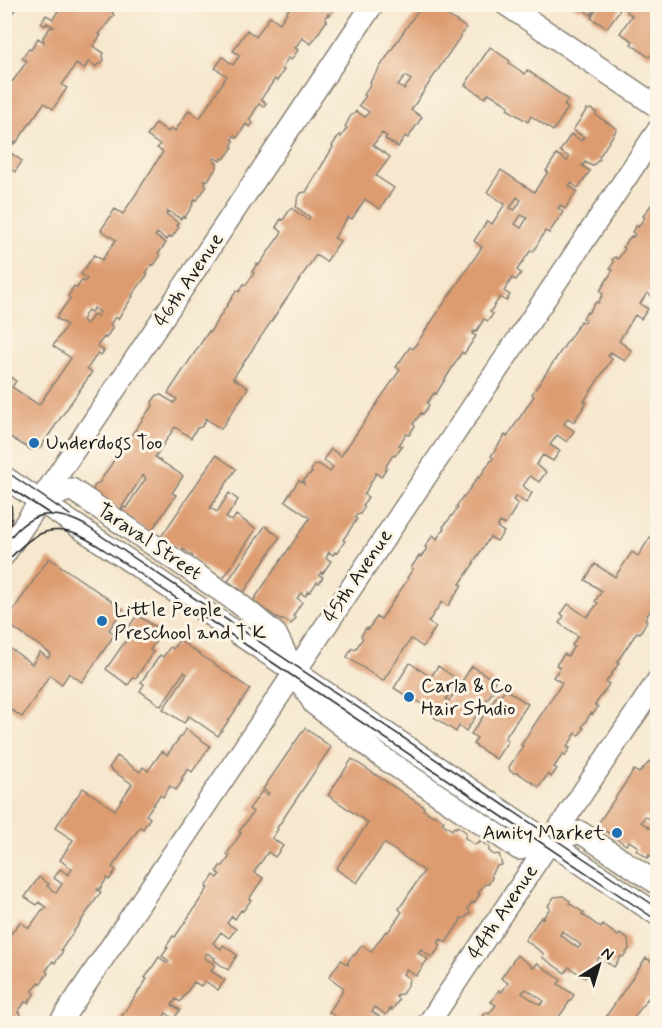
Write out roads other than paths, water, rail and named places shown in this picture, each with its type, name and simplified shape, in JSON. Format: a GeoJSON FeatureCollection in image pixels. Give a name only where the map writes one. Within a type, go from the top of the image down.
{"type":"FeatureCollection","features":[{"type":"Feature","properties":{"kind":"street","name":"46th Avenue"},"geometry":{"type":"LineString","coordinates":[[4,555],[373,4]]}},
{"type":"Feature","properties":{"kind":"street"},"geometry":{"type":"LineString","coordinates":[[505,4],[657,107]]}},
{"type":"Feature","properties":{"kind":"street","name":"45th Avenue"},"geometry":{"type":"LineString","coordinates":[[59,1023],[657,130]]}},
{"type":"Feature","properties":{"kind":"street","name":"Taraval Street"},"geometry":{"type":"LineString","coordinates":[[4,477],[657,915]]}},
{"type":"Feature","properties":{"kind":"street","name":"44th Avenue"},"geometry":{"type":"LineString","coordinates":[[428,1023],[657,680]]}},
{"type":"Feature","properties":{"kind":"street"},"geometry":{"type":"LineString","coordinates":[[549,842],[580,832],[657,884]]}},
{"type":"Feature","properties":{"kind":"tram line"},"geometry":{"type":"LineString","coordinates":[[4,470],[70,515]]}},
{"type":"Feature","properties":{"kind":"tram line"},"geometry":{"type":"LineString","coordinates":[[4,484],[53,516]]}},
{"type":"Feature","properties":{"kind":"tram line"},"geometry":{"type":"LineString","coordinates":[[4,491],[8,496],[12,514],[6,539]]}},
{"type":"Feature","properties":{"kind":"tram line"},"geometry":{"type":"LineString","coordinates":[[4,546],[21,526],[40,516],[61,516],[85,525],[658,908]]}},
{"type":"Feature","properties":{"kind":"tram line"},"geometry":{"type":"LineString","coordinates":[[4,565],[28,541],[45,532],[66,531],[87,539],[658,921]]}},
{"type":"Feature","properties":{"kind":"place","name":"Underdogs Too"},"geometry":{"type":"Point","coordinates":[34,443]}},
{"type":"Feature","properties":{"kind":"place","name":"Little People Preschool and T K"},"geometry":{"type":"Point","coordinates":[102,621]}},
{"type":"Feature","properties":{"kind":"place","name":"Carla & Co Hair Studio"},"geometry":{"type":"Point","coordinates":[409,697]}},
{"type":"Feature","properties":{"kind":"place","name":"Amity Market"},"geometry":{"type":"Point","coordinates":[617,833]}}]}
